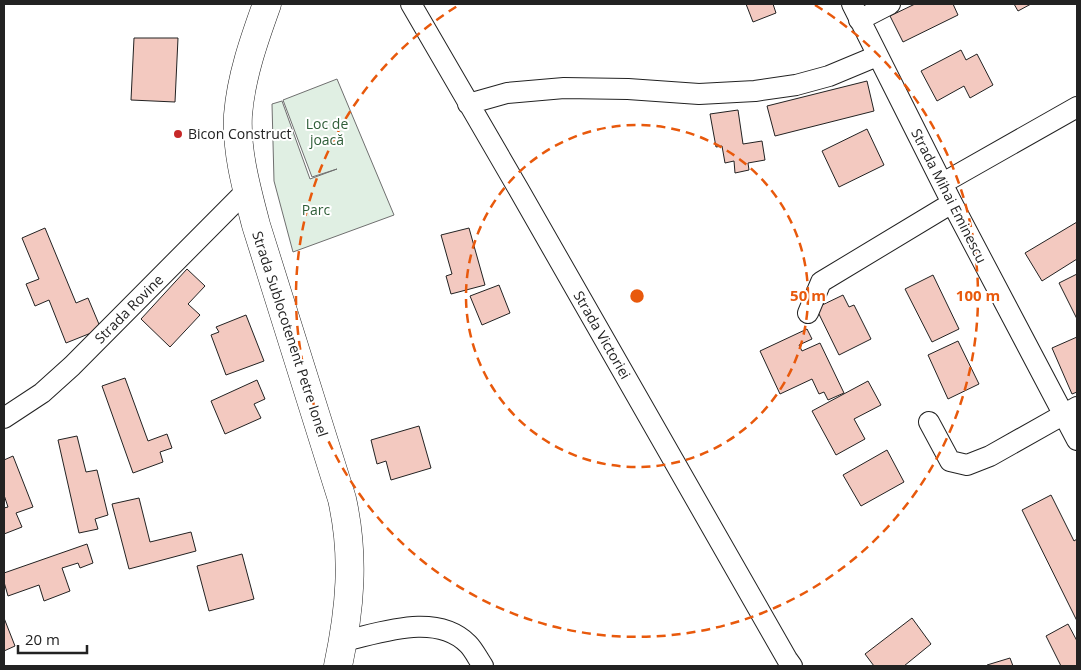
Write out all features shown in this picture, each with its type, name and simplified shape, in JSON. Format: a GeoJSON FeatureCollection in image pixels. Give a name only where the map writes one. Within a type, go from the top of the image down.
{"type":"FeatureCollection","features":[{"type":"Feature","properties":{"kind":"main road","name":"Strada Sublocotenent Petre Ionel"},"geometry":{"type":"LineString","coordinates":[[267,4],[248,60],[238,116],[239,143],[247,190],[256,226],[342,499],[348,526],[351,557],[350,594],[341,654]]}},
{"type":"Feature","properties":{"kind":"street","name":"Strada Victoriei"},"geometry":{"type":"LineString","coordinates":[[411,4],[786,659],[792,666]]}},
{"type":"Feature","properties":{"kind":"street"},"geometry":{"type":"LineString","coordinates":[[855,12],[890,4]]}},
{"type":"Feature","properties":{"kind":"street","name":"Strada Mihai Eminescu"},"geometry":{"type":"LineString","coordinates":[[855,12],[952,203],[1070,410],[1077,440]]}},
{"type":"Feature","properties":{"kind":"street"},"geometry":{"type":"LineString","coordinates":[[468,104],[507,93],[564,88],[628,89],[699,94],[755,91],[796,85],[829,76],[877,56]]}},
{"type":"Feature","properties":{"kind":"street"},"geometry":{"type":"LineString","coordinates":[[942,183],[1077,107]]}},
{"type":"Feature","properties":{"kind":"street","name":"Strada Rovine"},"geometry":{"type":"LineString","coordinates":[[4,418],[42,393],[72,366],[247,190]]}},
{"type":"Feature","properties":{"kind":"street"},"geometry":{"type":"LineString","coordinates":[[808,313],[821,282],[952,203]]}},
{"type":"Feature","properties":{"kind":"street"},"geometry":{"type":"LineString","coordinates":[[929,422],[950,461],[967,464],[990,456],[1070,410]]}},
{"type":"Feature","properties":{"kind":"street"},"geometry":{"type":"LineString","coordinates":[[341,654],[411,627],[435,627],[452,632],[468,644],[483,666]]}},
{"type":"Feature","properties":{"kind":"green space","name":"Parc"},"geometry":{"type":"Polygon","coordinates":[[[337,79],[394,215],[293,252],[274,181],[272,104],[282,101],[310,179],[337,169],[312,177],[283,100],[337,79]]]}},
{"type":"Feature","properties":{"kind":"building"},"geometry":{"type":"Polygon","coordinates":[[[746,4],[773,4],[776,13],[753,22],[746,4]]]}},
{"type":"Feature","properties":{"kind":"building"},"geometry":{"type":"Polygon","coordinates":[[[915,4],[953,4],[958,15],[903,42],[890,16],[915,4]]]}},
{"type":"Feature","properties":{"kind":"building"},"geometry":{"type":"Polygon","coordinates":[[[1014,4],[1031,4],[1018,11],[1014,4]]]}},
{"type":"Feature","properties":{"kind":"building"},"geometry":{"type":"Polygon","coordinates":[[[134,38],[178,38],[175,102],[131,100],[134,38]]]}},
{"type":"Feature","properties":{"kind":"building"},"geometry":{"type":"Polygon","coordinates":[[[961,50],[966,60],[977,54],[993,85],[970,98],[964,86],[937,101],[921,71],[961,50]]]}},
{"type":"Feature","properties":{"kind":"building"},"geometry":{"type":"Polygon","coordinates":[[[867,81],[874,111],[775,136],[767,106],[867,81]]]}},
{"type":"Feature","properties":{"kind":"building"},"geometry":{"type":"Polygon","coordinates":[[[738,110],[743,144],[762,141],[765,160],[748,163],[749,170],[735,173],[734,161],[725,163],[722,146],[716,147],[710,114],[738,110]]]}},
{"type":"Feature","properties":{"kind":"building"},"geometry":{"type":"Polygon","coordinates":[[[867,129],[884,165],[839,187],[822,151],[867,129]]]}},
{"type":"Feature","properties":{"kind":"building"},"geometry":{"type":"Polygon","coordinates":[[[1077,222],[1077,259],[1042,281],[1025,253],[1077,222]]]}},
{"type":"Feature","properties":{"kind":"building"},"geometry":{"type":"Polygon","coordinates":[[[45,228],[76,303],[88,298],[101,329],[66,343],[49,300],[35,306],[26,284],[39,279],[22,238],[45,228]]]}},
{"type":"Feature","properties":{"kind":"building"},"geometry":{"type":"Polygon","coordinates":[[[469,228],[485,285],[451,294],[446,276],[452,274],[441,235],[469,228]]]}},
{"type":"Feature","properties":{"kind":"building"},"geometry":{"type":"Polygon","coordinates":[[[187,269],[205,286],[188,304],[200,315],[170,347],[141,319],[187,269]]]}},
{"type":"Feature","properties":{"kind":"building"},"geometry":{"type":"Polygon","coordinates":[[[1077,274],[1077,319],[1059,283],[1077,274]]]}},
{"type":"Feature","properties":{"kind":"building"},"geometry":{"type":"Polygon","coordinates":[[[933,275],[959,329],[932,342],[905,289],[933,275]]]}},
{"type":"Feature","properties":{"kind":"building"},"geometry":{"type":"Polygon","coordinates":[[[499,285],[510,313],[482,325],[470,296],[499,285]]]}},
{"type":"Feature","properties":{"kind":"building"},"geometry":{"type":"Polygon","coordinates":[[[843,295],[849,307],[854,305],[871,339],[839,355],[816,308],[843,295]]]}},
{"type":"Feature","properties":{"kind":"building"},"geometry":{"type":"Polygon","coordinates":[[[246,315],[264,361],[226,375],[211,335],[219,332],[216,327],[246,315]]]}},
{"type":"Feature","properties":{"kind":"building"},"geometry":{"type":"Polygon","coordinates":[[[807,329],[812,339],[799,345],[802,351],[820,343],[844,393],[828,400],[824,392],[819,394],[812,379],[780,394],[760,351],[807,329]]]}},
{"type":"Feature","properties":{"kind":"building"},"geometry":{"type":"Polygon","coordinates":[[[1077,337],[1077,392],[1072,394],[1052,348],[1077,337]]]}},
{"type":"Feature","properties":{"kind":"building"},"geometry":{"type":"Polygon","coordinates":[[[958,341],[979,384],[948,399],[928,355],[958,341]]]}},
{"type":"Feature","properties":{"kind":"building"},"geometry":{"type":"Polygon","coordinates":[[[125,378],[148,441],[167,434],[172,448],[160,452],[163,462],[133,473],[102,386],[125,378]]]}},
{"type":"Feature","properties":{"kind":"building"},"geometry":{"type":"Polygon","coordinates":[[[257,380],[265,399],[254,404],[261,418],[225,434],[211,401],[257,380]]]}},
{"type":"Feature","properties":{"kind":"building"},"geometry":{"type":"Polygon","coordinates":[[[868,381],[881,405],[854,419],[865,439],[836,455],[812,411],[868,381]]]}},
{"type":"Feature","properties":{"kind":"building"},"geometry":{"type":"Polygon","coordinates":[[[419,426],[431,468],[391,480],[386,461],[377,464],[371,440],[419,426]]]}},
{"type":"Feature","properties":{"kind":"building"},"geometry":{"type":"Polygon","coordinates":[[[77,436],[86,472],[97,470],[108,515],[95,519],[98,529],[79,533],[58,440],[77,436]]]}},
{"type":"Feature","properties":{"kind":"building"},"geometry":{"type":"Polygon","coordinates":[[[887,450],[904,482],[861,506],[843,475],[887,450]]]}},
{"type":"Feature","properties":{"kind":"building"},"geometry":{"type":"Polygon","coordinates":[[[13,456],[33,507],[16,513],[22,527],[4,534],[4,508],[8,507],[4,495],[4,460],[13,456]]]}},
{"type":"Feature","properties":{"kind":"building"},"geometry":{"type":"Polygon","coordinates":[[[1051,495],[1074,541],[1077,539],[1077,621],[1022,510],[1051,495]]]}},
{"type":"Feature","properties":{"kind":"building"},"geometry":{"type":"Polygon","coordinates":[[[139,498],[150,542],[191,532],[196,551],[129,569],[112,504],[139,498]]]}},
{"type":"Feature","properties":{"kind":"building"},"geometry":{"type":"Polygon","coordinates":[[[87,544],[93,563],[80,568],[78,563],[62,568],[70,591],[44,601],[39,585],[8,596],[4,582],[4,573],[87,544]]]}},
{"type":"Feature","properties":{"kind":"building"},"geometry":{"type":"Polygon","coordinates":[[[242,554],[254,599],[209,611],[197,566],[242,554]]]}},
{"type":"Feature","properties":{"kind":"building"},"geometry":{"type":"Polygon","coordinates":[[[4,618],[15,646],[4,651],[4,618]]]}},
{"type":"Feature","properties":{"kind":"building"},"geometry":{"type":"Polygon","coordinates":[[[912,618],[931,644],[904,666],[874,666],[865,654],[912,618]]]}},
{"type":"Feature","properties":{"kind":"building"},"geometry":{"type":"Polygon","coordinates":[[[1068,624],[1077,641],[1077,666],[1061,666],[1046,636],[1068,624]]]}},
{"type":"Feature","properties":{"kind":"building"},"geometry":{"type":"Polygon","coordinates":[[[1010,658],[1013,666],[987,665],[1010,658]]]}},
{"type":"Feature","properties":{"kind":"place","name":"Bicon Construct"},"geometry":{"type":"Point","coordinates":[178,134]}},
{"type":"Feature","properties":{"kind":"park label","name":"Loc de joacă"},"geometry":{"type":"Point","coordinates":[327,132]}}]}
